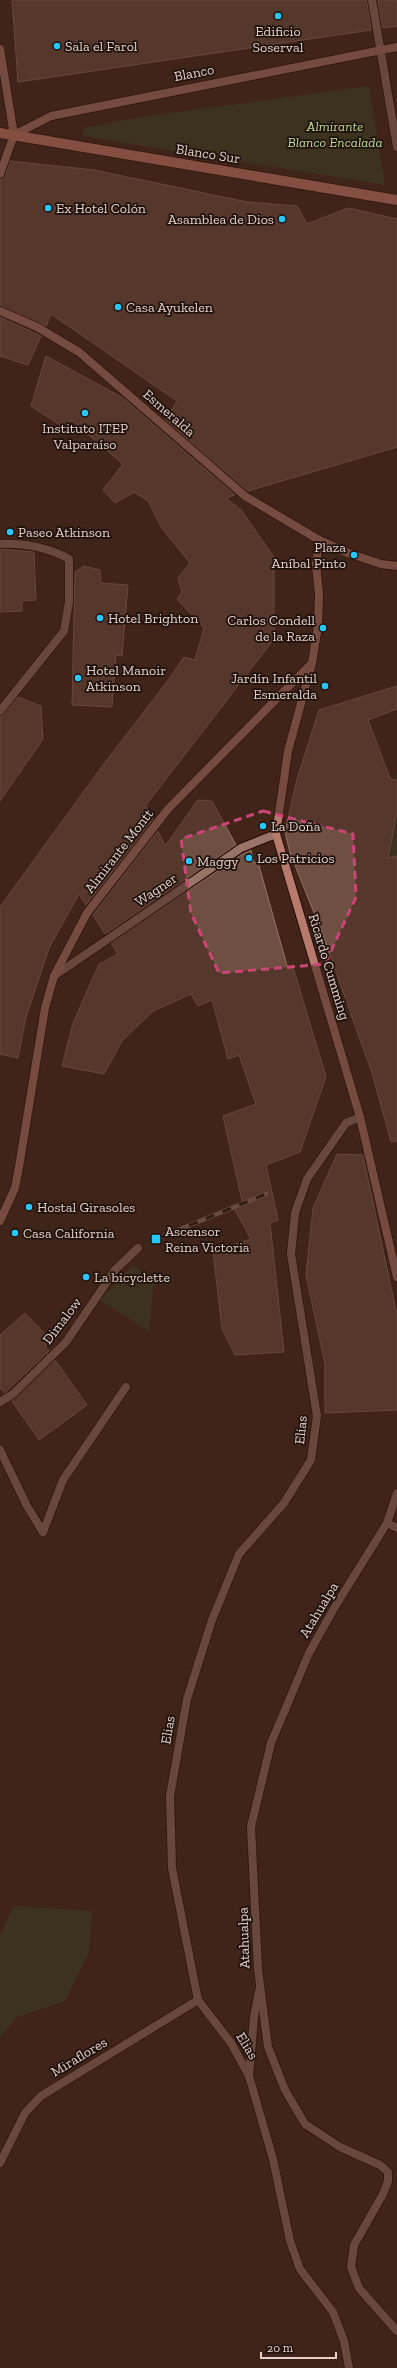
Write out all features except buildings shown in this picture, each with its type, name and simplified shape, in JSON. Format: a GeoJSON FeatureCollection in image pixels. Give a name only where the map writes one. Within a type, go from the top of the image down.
{"type":"FeatureCollection","features":[{"type":"Feature","properties":{"kind":"main road","name":"Blanco"},"geometry":{"type":"LineString","coordinates":[[14,135],[51,116],[397,47]]}},
{"type":"Feature","properties":{"kind":"main road"},"geometry":{"type":"LineString","coordinates":[[0,49],[14,135],[0,174]]}},
{"type":"Feature","properties":{"kind":"main road"},"geometry":{"type":"LineString","coordinates":[[0,133],[14,135]]}},
{"type":"Feature","properties":{"kind":"main road","name":"Blanco Sur"},"geometry":{"type":"LineString","coordinates":[[14,135],[397,200]]}},
{"type":"Feature","properties":{"kind":"main road","name":"Esmeralda"},"geometry":{"type":"LineString","coordinates":[[0,311],[38,327],[79,352],[245,496],[319,540],[348,553],[381,564],[397,566]]}},
{"type":"Feature","properties":{"kind":"main road"},"geometry":{"type":"LineString","coordinates":[[312,663],[318,626],[319,595],[316,564],[319,540]]}},
{"type":"Feature","properties":{"kind":"main road","name":"Ricardo Cumming"},"geometry":{"type":"LineString","coordinates":[[312,663],[288,751],[276,834],[360,1117],[397,1277]]}},
{"type":"Feature","properties":{"kind":"main road","name":"Almirante Montt"},"geometry":{"type":"LineString","coordinates":[[0,1221],[14,1188],[45,1008],[54,976],[88,913],[168,809],[312,663]]}},
{"type":"Feature","properties":{"kind":"street"},"geometry":{"type":"LineString","coordinates":[[372,0],[397,147]]}},
{"type":"Feature","properties":{"kind":"street"},"geometry":{"type":"LineString","coordinates":[[0,544],[20,543],[52,550],[69,559],[69,602],[64,631],[0,710]]}},
{"type":"Feature","properties":{"kind":"street","name":"Wagner"},"geometry":{"type":"LineString","coordinates":[[54,976],[241,848],[276,834]]}},
{"type":"Feature","properties":{"kind":"street","name":"Elias"},"geometry":{"type":"LineString","coordinates":[[349,2368],[344,2341],[333,2312],[300,2269],[290,2241],[273,2159],[249,2076],[231,2043],[198,2000],[172,1868],[170,1796],[187,1699],[212,1620],[239,1554],[284,1503],[311,1460],[317,1416],[291,1254],[295,1213],[308,1179],[338,1133],[346,1123],[360,1117]]}},
{"type":"Feature","properties":{"kind":"street","name":"Dimalow"},"geometry":{"type":"LineString","coordinates":[[0,1402],[13,1394],[66,1342],[115,1270],[138,1248]]}},
{"type":"Feature","properties":{"kind":"street"},"geometry":{"type":"LineString","coordinates":[[0,1450],[27,1506],[43,1532],[63,1480],[126,1387]]}},
{"type":"Feature","properties":{"kind":"street","name":"Atahualpa"},"geometry":{"type":"LineString","coordinates":[[397,1494],[387,1523],[333,1610],[309,1653],[271,1744],[251,1827],[260,1982],[268,2047],[286,2090],[305,2124],[340,2147],[380,2164],[388,2172],[388,2181],[383,2194],[354,2245],[351,2267],[359,2288],[397,2332]]}},
{"type":"Feature","properties":{"kind":"street"},"geometry":{"type":"LineString","coordinates":[[387,1523],[397,1528]]}},
{"type":"Feature","properties":{"kind":"street"},"geometry":{"type":"LineString","coordinates":[[249,2076],[254,2017],[260,1982]]}},
{"type":"Feature","properties":{"kind":"street","name":"Miraflores"},"geometry":{"type":"LineString","coordinates":[[0,2163],[25,2114],[41,2096],[198,2000]]}},
{"type":"Feature","properties":{"kind":"highlighted area"},"geometry":{"type":"Polygon","coordinates":[[[263,811],[353,834],[356,897],[325,964],[219,973],[191,913],[181,839],[263,811]]]}},
{"type":"Feature","properties":{"kind":"green space","name":"Almirante Blanco Encalada"},"geometry":{"type":"Polygon","coordinates":[[[369,86],[385,185],[83,136],[84,128],[142,117],[369,86]]]}},
{"type":"Feature","properties":{"kind":"green space"},"geometry":{"type":"Polygon","coordinates":[[[397,773],[397,866],[379,854],[390,791],[397,773]]]}},
{"type":"Feature","properties":{"kind":"green space"},"geometry":{"type":"Polygon","coordinates":[[[133,1265],[154,1280],[149,1331],[100,1300],[133,1265]]]}},
{"type":"Feature","properties":{"kind":"green space"},"geometry":{"type":"Polygon","coordinates":[[[14,1906],[92,1911],[89,1952],[65,2001],[17,2017],[0,2037],[0,1935],[14,1906]]]}},
{"type":"Feature","properties":{"kind":"railway"},"geometry":{"type":"LineString","coordinates":[[156,1239],[266,1194]]}},
{"type":"Feature","properties":{"kind":"place","name":"Edificio Soserval"},"geometry":{"type":"Point","coordinates":[278,16]}},
{"type":"Feature","properties":{"kind":"place","name":"Sala el Farol"},"geometry":{"type":"Point","coordinates":[57,46]}},
{"type":"Feature","properties":{"kind":"place","name":"Ex Hotel Colón"},"geometry":{"type":"Point","coordinates":[48,208]}},
{"type":"Feature","properties":{"kind":"place","name":"Asamblea de Dios"},"geometry":{"type":"Point","coordinates":[282,219]}},
{"type":"Feature","properties":{"kind":"place","name":"Casa Ayukelen"},"geometry":{"type":"Point","coordinates":[118,307]}},
{"type":"Feature","properties":{"kind":"place","name":"Instituto ITEP Valparaíso"},"geometry":{"type":"Point","coordinates":[85,413]}},
{"type":"Feature","properties":{"kind":"place","name":"Paseo Atkinson"},"geometry":{"type":"Point","coordinates":[10,532]}},
{"type":"Feature","properties":{"kind":"place","name":"Plaza Aníbal Pinto"},"geometry":{"type":"Point","coordinates":[354,555]}},
{"type":"Feature","properties":{"kind":"place","name":"Hotel Brighton"},"geometry":{"type":"Point","coordinates":[100,618]}},
{"type":"Feature","properties":{"kind":"place","name":"Carlos Condell de la Raza"},"geometry":{"type":"Point","coordinates":[323,628]}},
{"type":"Feature","properties":{"kind":"place","name":"Hotel Manoir Atkinson"},"geometry":{"type":"Point","coordinates":[78,678]}},
{"type":"Feature","properties":{"kind":"place","name":"Jardín Infantil Esmeralda"},"geometry":{"type":"Point","coordinates":[325,686]}},
{"type":"Feature","properties":{"kind":"place","name":"La Doña"},"geometry":{"type":"Point","coordinates":[263,826]}},
{"type":"Feature","properties":{"kind":"place","name":"Los Patricios"},"geometry":{"type":"Point","coordinates":[249,858]}},
{"type":"Feature","properties":{"kind":"place","name":"Maggy"},"geometry":{"type":"Point","coordinates":[189,861]}},
{"type":"Feature","properties":{"kind":"place","name":"Hostal Girasoles"},"geometry":{"type":"Point","coordinates":[29,1207]}},
{"type":"Feature","properties":{"kind":"place","name":"Casa California"},"geometry":{"type":"Point","coordinates":[15,1233]}},
{"type":"Feature","properties":{"kind":"place","name":"Ascensor Reina Victoria"},"geometry":{"type":"Point","coordinates":[156,1239]}},
{"type":"Feature","properties":{"kind":"place","name":"La bicyclette"},"geometry":{"type":"Point","coordinates":[86,1277]}}]}
